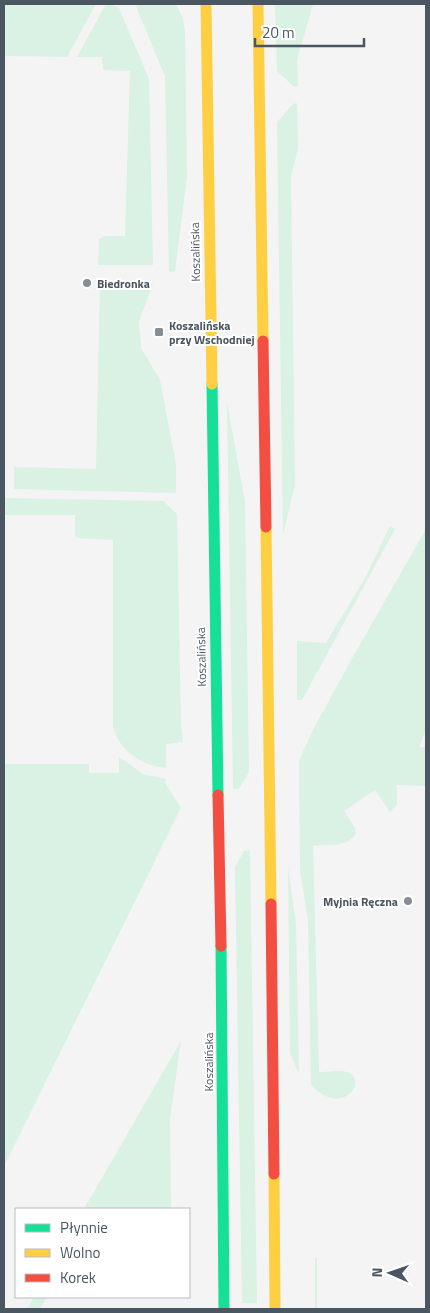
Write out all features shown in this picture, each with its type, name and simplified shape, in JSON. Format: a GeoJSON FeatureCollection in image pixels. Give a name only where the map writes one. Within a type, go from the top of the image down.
{"type":"FeatureCollection","features":[{"type":"Feature","properties":{"kind":"main road","name":"Koszalińska"},"geometry":{"type":"LineString","coordinates":[[206,4],[222,1030],[224,1309]]}},
{"type":"Feature","properties":{"kind":"main road"},"geometry":{"type":"LineString","coordinates":[[258,4],[275,1309]]}},
{"type":"Feature","properties":{"kind":"green space"},"geometry":{"type":"Polygon","coordinates":[[[4,4],[96,4],[67,57],[4,56],[4,4]]]}},
{"type":"Feature","properties":{"kind":"green space"},"geometry":{"type":"Polygon","coordinates":[[[106,4],[119,8],[149,79],[153,265],[98,265],[99,239],[106,236],[125,236],[130,71],[103,70],[102,57],[77,57],[106,4]]]}},
{"type":"Feature","properties":{"kind":"green space"},"geometry":{"type":"Polygon","coordinates":[[[136,4],[176,4],[183,19],[185,31],[187,177],[175,271],[169,272],[165,76],[136,4]]]}},
{"type":"Feature","properties":{"kind":"green space"},"geometry":{"type":"Polygon","coordinates":[[[275,4],[313,4],[297,60],[298,86],[293,86],[277,71],[275,4]]]}},
{"type":"Feature","properties":{"kind":"green space"},"geometry":{"type":"Polygon","coordinates":[[[297,103],[298,149],[291,176],[295,485],[283,534],[277,122],[293,104],[297,103]]]}},
{"type":"Feature","properties":{"kind":"green space"},"geometry":{"type":"Polygon","coordinates":[[[100,282],[153,284],[139,321],[141,348],[160,380],[176,465],[176,493],[14,489],[14,467],[96,469],[100,282]]]}},
{"type":"Feature","properties":{"kind":"green space"},"geometry":{"type":"Polygon","coordinates":[[[227,402],[245,502],[249,772],[239,789],[233,789],[227,402]]]}},
{"type":"Feature","properties":{"kind":"green space"},"geometry":{"type":"Polygon","coordinates":[[[4,498],[163,501],[177,514],[181,724],[183,742],[166,744],[166,768],[148,764],[132,755],[120,742],[113,726],[113,540],[78,538],[75,536],[75,515],[4,515],[4,498]]]}},
{"type":"Feature","properties":{"kind":"green space"},"geometry":{"type":"Polygon","coordinates":[[[390,526],[395,529],[302,700],[297,700],[297,641],[326,643],[364,580],[390,526]]]}},
{"type":"Feature","properties":{"kind":"green space"},"geometry":{"type":"Polygon","coordinates":[[[426,529],[426,729],[419,747],[426,747],[426,786],[397,785],[397,804],[390,812],[375,790],[344,811],[355,828],[356,834],[352,838],[347,842],[313,846],[319,1072],[344,1071],[353,1076],[355,1082],[354,1089],[349,1094],[342,1098],[333,1098],[322,1094],[311,1085],[308,922],[300,869],[299,760],[315,726],[354,655],[426,529]]]}},
{"type":"Feature","properties":{"kind":"green space"},"geometry":{"type":"Polygon","coordinates":[[[119,757],[143,774],[166,779],[165,783],[181,808],[4,1166],[4,764],[89,764],[89,773],[119,773],[119,757]]]}},
{"type":"Feature","properties":{"kind":"green space"},"geometry":{"type":"Polygon","coordinates":[[[250,850],[257,1303],[242,1303],[235,867],[244,851],[250,850]]]}},
{"type":"Feature","properties":{"kind":"green space"},"geometry":{"type":"Polygon","coordinates":[[[288,868],[296,923],[299,1073],[290,1054],[288,868]]]}},
{"type":"Feature","properties":{"kind":"green space"},"geometry":{"type":"Polygon","coordinates":[[[181,1041],[170,1119],[171,1208],[85,1208],[181,1041]]]}},
{"type":"Feature","properties":{"kind":"green space"},"geometry":{"type":"Polygon","coordinates":[[[315,1258],[317,1258],[317,1309],[315,1309],[315,1258]]]}},
{"type":"Feature","properties":{"kind":"green space"},"geometry":{"type":"Polygon","coordinates":[[[33,1298],[46,1298],[40,1309],[27,1309],[33,1298]]]}},
{"type":"Feature","properties":{"kind":"traffic: fast"},"geometry":{"type":"LineString","coordinates":[[212,384],[218,795]]}},
{"type":"Feature","properties":{"kind":"traffic: fast"},"geometry":{"type":"LineString","coordinates":[[221,946],[224,1309]]}},
{"type":"Feature","properties":{"kind":"traffic: slow"},"geometry":{"type":"LineString","coordinates":[[206,4],[212,384]]}},
{"type":"Feature","properties":{"kind":"traffic: slow"},"geometry":{"type":"LineString","coordinates":[[258,4],[263,341]]}},
{"type":"Feature","properties":{"kind":"traffic: slow"},"geometry":{"type":"LineString","coordinates":[[266,527],[271,904]]}},
{"type":"Feature","properties":{"kind":"traffic: slow"},"geometry":{"type":"LineString","coordinates":[[274,1174],[275,1309]]}},
{"type":"Feature","properties":{"kind":"traffic: jam"},"geometry":{"type":"LineString","coordinates":[[263,341],[266,527]]}},
{"type":"Feature","properties":{"kind":"traffic: jam"},"geometry":{"type":"LineString","coordinates":[[218,795],[221,946]]}},
{"type":"Feature","properties":{"kind":"traffic: jam"},"geometry":{"type":"LineString","coordinates":[[271,904],[274,1174]]}},
{"type":"Feature","properties":{"kind":"place","name":"Biedronka"},"geometry":{"type":"Point","coordinates":[87,283]}},
{"type":"Feature","properties":{"kind":"place","name":"Koszalińska przy Wschodniej"},"geometry":{"type":"Point","coordinates":[159,332]}},
{"type":"Feature","properties":{"kind":"place","name":"Myjnia Ręczna"},"geometry":{"type":"Point","coordinates":[408,901]}}]}
